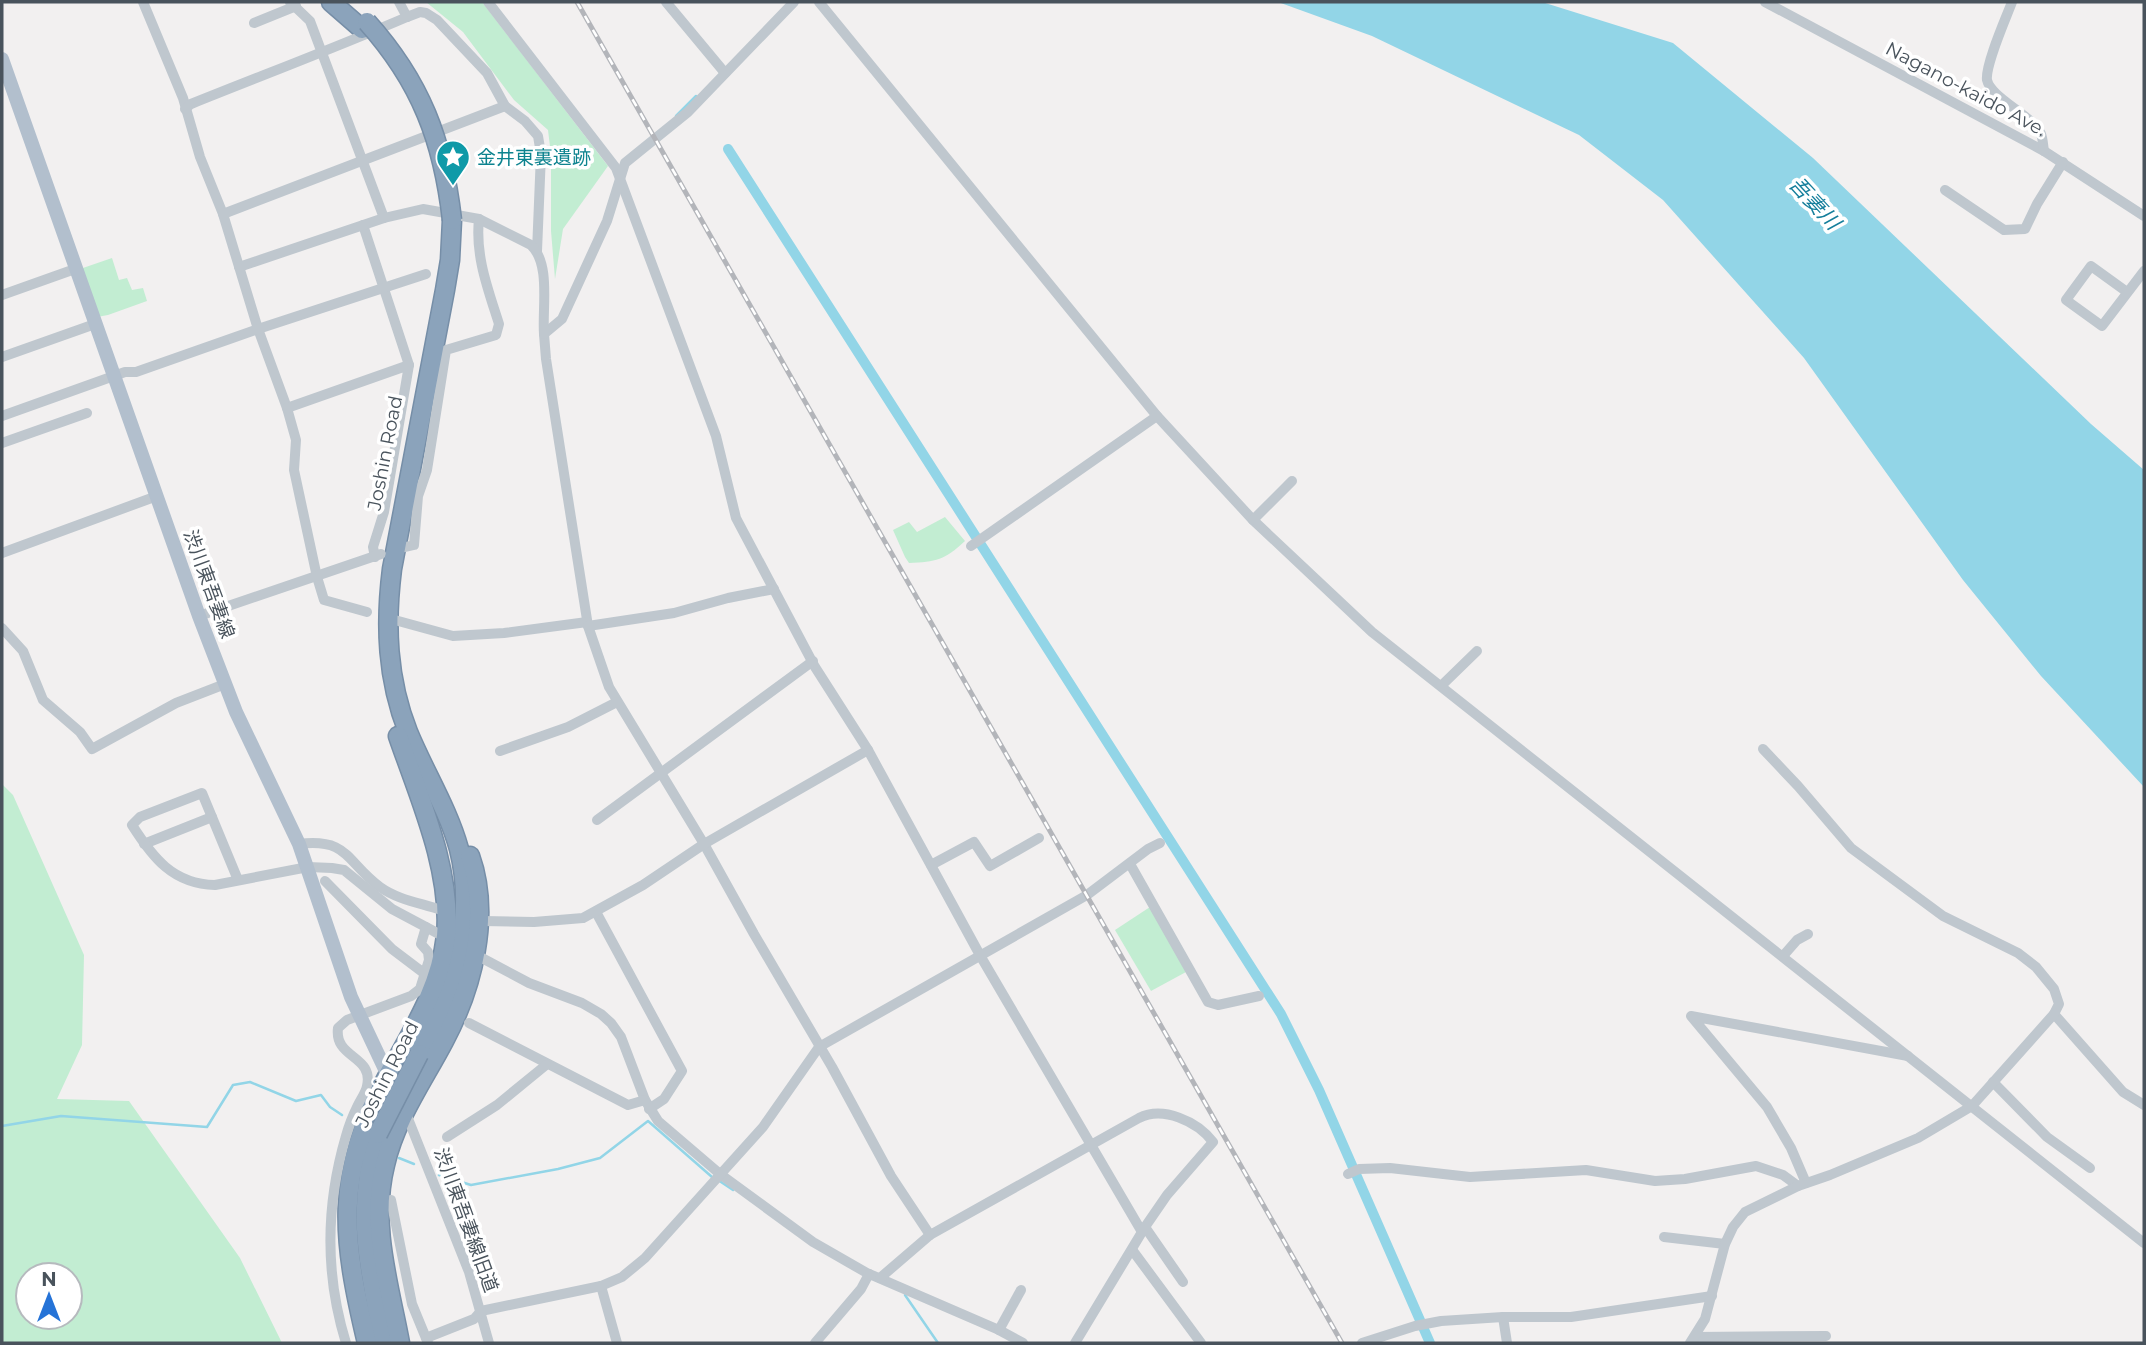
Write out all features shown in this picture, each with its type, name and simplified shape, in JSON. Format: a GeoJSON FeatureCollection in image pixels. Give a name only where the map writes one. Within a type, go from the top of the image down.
{"type":"FeatureCollection","features":[{"type":"Feature","properties":{"kind":"highway","name":"Joshin Road"},"geometry":{"type":"LineString","coordinates":[[331,2],[364,26]]}},
{"type":"Feature","properties":{"kind":"highway","name":"Joshin Road"},"geometry":{"type":"LineString","coordinates":[[343,2],[389,61],[423,123],[447,220],[436,295],[379,608],[379,652],[383,679],[448,848],[456,876],[462,933],[453,979],[444,1005],[378,1134],[366,1188],[364,1222],[367,1256],[384,1343]]}},
{"type":"Feature","properties":{"kind":"highway"},"geometry":{"type":"LineString","coordinates":[[368,1343],[349,1247],[347,1191],[352,1164],[364,1125],[433,990],[446,933],[446,898],[441,863],[403,733]]}},
{"type":"Feature","properties":{"kind":"highway"},"geometry":{"type":"LineString","coordinates":[[400,1343],[381,1245],[379,1213],[384,1165],[405,1111],[446,1037],[462,1001],[476,946],[478,912],[475,877],[460,831],[403,733]]}},
{"type":"Feature","properties":{"kind":"main road","name":"渋川東吾妻線"},"geometry":{"type":"LineString","coordinates":[[2,59],[6,87],[225,684],[299,844],[358,1015],[405,1111]]}},
{"type":"Feature","properties":{"kind":"street"},"geometry":{"type":"LineString","coordinates":[[399,2],[407,17]]}},
{"type":"Feature","properties":{"kind":"street"},"geometry":{"type":"LineString","coordinates":[[488,2],[604,152],[620,177],[716,436],[736,518],[813,661],[867,750],[981,957],[1090,1144],[1143,1230],[1183,1282]]}},
{"type":"Feature","properties":{"kind":"street"},"geometry":{"type":"LineString","coordinates":[[666,2],[725,73]]}},
{"type":"Feature","properties":{"kind":"street"},"geometry":{"type":"LineString","coordinates":[[544,334],[562,319],[607,221],[625,163],[656,141],[688,112],[794,2]]}},
{"type":"Feature","properties":{"kind":"street"},"geometry":{"type":"LineString","coordinates":[[819,2],[1157,416],[1254,520],[1365,625],[2144,1243]]}},
{"type":"Feature","properties":{"kind":"street","name":"Nagano-kaido Ave."},"geometry":{"type":"LineString","coordinates":[[1765,2],[1779,5],[2044,151],[2144,216]]}},
{"type":"Feature","properties":{"kind":"street"},"geometry":{"type":"LineString","coordinates":[[2012,2],[1992,56],[1987,78],[1991,90],[2033,124],[2041,134],[2044,151]]}},
{"type":"Feature","properties":{"kind":"street"},"geometry":{"type":"LineString","coordinates":[[147,3],[183,98],[200,157],[223,215],[258,328],[287,408],[296,440],[295,470],[324,600],[367,612]]}},
{"type":"Feature","properties":{"kind":"street"},"geometry":{"type":"LineString","coordinates":[[254,23],[293,4],[310,21],[384,218]]}},
{"type":"Feature","properties":{"kind":"street"},"geometry":{"type":"LineString","coordinates":[[185,110],[191,104],[420,12],[437,20],[487,72],[505,106],[525,121],[538,136],[541,144],[537,251],[543,267],[546,359],[587,624],[609,687],[704,844],[891,1176],[930,1235]]}},
{"type":"Feature","properties":{"kind":"street"},"geometry":{"type":"LineString","coordinates":[[223,215],[505,106]]}},
{"type":"Feature","properties":{"kind":"street"},"geometry":{"type":"LineString","coordinates":[[1945,190],[2004,230],[2025,229],[2063,162]]}},
{"type":"Feature","properties":{"kind":"street"},"geometry":{"type":"LineString","coordinates":[[239,267],[384,218],[423,209],[479,219],[531,245],[537,251]]}},
{"type":"Feature","properties":{"kind":"street"},"geometry":{"type":"LineString","coordinates":[[401,548],[414,545],[418,496],[427,470],[446,350],[496,335],[499,324],[479,260],[479,219]]}},
{"type":"Feature","properties":{"kind":"street"},"geometry":{"type":"LineString","coordinates":[[199,616],[378,556],[373,547],[384,512],[409,365],[363,225]]}},
{"type":"Feature","properties":{"kind":"street"},"geometry":{"type":"LineString","coordinates":[[2127,292],[2091,266],[2066,300],[2102,326],[2144,271]]}},
{"type":"Feature","properties":{"kind":"street"},"geometry":{"type":"LineString","coordinates":[[2,295],[75,269]]}},
{"type":"Feature","properties":{"kind":"street"},"geometry":{"type":"LineString","coordinates":[[2,416],[125,372],[136,372],[258,328],[426,274]]}},
{"type":"Feature","properties":{"kind":"street"},"geometry":{"type":"LineString","coordinates":[[2,357],[95,324]]}},
{"type":"Feature","properties":{"kind":"street"},"geometry":{"type":"LineString","coordinates":[[287,408],[409,365]]}},
{"type":"Feature","properties":{"kind":"street"},"geometry":{"type":"LineString","coordinates":[[2,443],[88,413]]}},
{"type":"Feature","properties":{"kind":"street"},"geometry":{"type":"LineString","coordinates":[[971,546],[1157,416]]}},
{"type":"Feature","properties":{"kind":"street"},"geometry":{"type":"LineString","coordinates":[[1254,520],[1292,481]]}},
{"type":"Feature","properties":{"kind":"street"},"geometry":{"type":"LineString","coordinates":[[2,553],[157,496]]}},
{"type":"Feature","properties":{"kind":"street"},"geometry":{"type":"LineString","coordinates":[[391,619],[453,636],[504,633],[674,613],[774,589]]}},
{"type":"Feature","properties":{"kind":"street"},"geometry":{"type":"LineString","coordinates":[[2,628],[23,651],[43,700],[80,732],[92,749],[176,703],[225,684]]}},
{"type":"Feature","properties":{"kind":"street"},"geometry":{"type":"LineString","coordinates":[[1441,686],[1477,651]]}},
{"type":"Feature","properties":{"kind":"street"},"geometry":{"type":"LineString","coordinates":[[597,820],[813,661]]}},
{"type":"Feature","properties":{"kind":"street"},"geometry":{"type":"LineString","coordinates":[[500,751],[568,727],[617,702]]}},
{"type":"Feature","properties":{"kind":"street"},"geometry":{"type":"LineString","coordinates":[[1693,1340],[1705,1319],[1725,1244],[1732,1227],[1745,1212],[1802,1184],[1918,1138],[1972,1106],[2054,1014],[2059,1004],[2058,996],[2036,967],[2009,947],[1963,928],[1943,916],[1851,848],[1763,749]]}},
{"type":"Feature","properties":{"kind":"street"},"geometry":{"type":"LineString","coordinates":[[484,921],[583,918],[643,885],[704,844],[867,750]]}},
{"type":"Feature","properties":{"kind":"street"},"geometry":{"type":"LineString","coordinates":[[238,880],[202,793],[140,817],[132,825],[144,844],[166,869],[186,880],[215,885],[308,867],[344,870],[392,909],[439,934]]}},
{"type":"Feature","properties":{"kind":"street"},"geometry":{"type":"LineString","coordinates":[[144,844],[212,817]]}},
{"type":"Feature","properties":{"kind":"street"},"geometry":{"type":"LineString","coordinates":[[931,865],[980,839],[990,866],[1039,838]]}},
{"type":"Feature","properties":{"kind":"street"},"geometry":{"type":"LineString","coordinates":[[299,844],[316,842],[339,847],[381,887],[403,899],[441,909]]}},
{"type":"Feature","properties":{"kind":"street"},"geometry":{"type":"LineString","coordinates":[[391,1200],[412,1304],[427,1340],[474,1319],[481,1311],[601,1286],[622,1277],[645,1258],[763,1127],[819,1047],[1087,895],[1160,843]]}},
{"type":"Feature","properties":{"kind":"street"},"geometry":{"type":"LineString","coordinates":[[1130,864],[1208,1002],[1218,1005],[1259,996]]}},
{"type":"Feature","properties":{"kind":"street"},"geometry":{"type":"LineString","coordinates":[[325,881],[392,949],[425,974]]}},
{"type":"Feature","properties":{"kind":"street"},"geometry":{"type":"LineString","coordinates":[[469,1023],[628,1105],[647,1104],[664,1099],[682,1071],[596,912]]}},
{"type":"Feature","properties":{"kind":"street"},"geometry":{"type":"LineString","coordinates":[[346,1343],[338,1319],[330,1269],[335,1179],[347,1130],[367,1087],[367,1080],[361,1063],[343,1050],[337,1035],[341,1024],[411,996],[420,989],[429,960],[428,952],[422,948],[421,941],[426,927]]}},
{"type":"Feature","properties":{"kind":"street"},"geometry":{"type":"LineString","coordinates":[[1783,956],[1797,940],[1808,934]]}},
{"type":"Feature","properties":{"kind":"street"},"geometry":{"type":"LineString","coordinates":[[480,957],[529,983],[582,1003],[601,1014],[621,1037],[647,1104],[658,1121],[720,1174],[813,1242],[870,1277],[999,1329],[1023,1343]]}},
{"type":"Feature","properties":{"kind":"street"},"geometry":{"type":"LineString","coordinates":[[2054,1014],[2123,1091],[2144,1105]]}},
{"type":"Feature","properties":{"kind":"street"},"geometry":{"type":"LineString","coordinates":[[1802,1184],[1791,1148],[1767,1107],[1691,1016],[1911,1057]]}},
{"type":"Feature","properties":{"kind":"street"},"geometry":{"type":"LineString","coordinates":[[447,1137],[497,1105],[546,1065]]}},
{"type":"Feature","properties":{"kind":"street"},"geometry":{"type":"LineString","coordinates":[[1993,1082],[2047,1137],[2090,1168]]}},
{"type":"Feature","properties":{"kind":"street","name":"渋川東吾妻線旧道"},"geometry":{"type":"LineString","coordinates":[[405,1111],[438,1191],[481,1311],[489,1343]]}},
{"type":"Feature","properties":{"kind":"street"},"geometry":{"type":"LineString","coordinates":[[816,1343],[870,1277],[930,1235],[1149,1113],[1157,1112],[1189,1122],[1207,1133],[1213,1142],[1167,1195],[1075,1343]]}},
{"type":"Feature","properties":{"kind":"street"},"geometry":{"type":"LineString","coordinates":[[1352,1172],[1390,1168],[1470,1177],[1586,1171],[1655,1181],[1685,1179],[1756,1166],[1802,1184]]}},
{"type":"Feature","properties":{"kind":"street"},"geometry":{"type":"LineString","coordinates":[[1664,1237],[1725,1244]]}},
{"type":"Feature","properties":{"kind":"street"},"geometry":{"type":"LineString","coordinates":[[1133,1251],[1201,1343]]}},
{"type":"Feature","properties":{"kind":"street"},"geometry":{"type":"LineString","coordinates":[[601,1286],[617,1343]]}},
{"type":"Feature","properties":{"kind":"street"},"geometry":{"type":"LineString","coordinates":[[999,1329],[1021,1290]]}},
{"type":"Feature","properties":{"kind":"street"},"geometry":{"type":"LineString","coordinates":[[1362,1343],[1427,1324],[1503,1317],[1571,1317],[1712,1296]]}},
{"type":"Feature","properties":{"kind":"street"},"geometry":{"type":"LineString","coordinates":[[398,1307],[412,1304]]}},
{"type":"Feature","properties":{"kind":"street"},"geometry":{"type":"LineString","coordinates":[[338,1319],[354,1316]]}},
{"type":"Feature","properties":{"kind":"street"},"geometry":{"type":"LineString","coordinates":[[1503,1317],[1507,1343]]}},
{"type":"Feature","properties":{"kind":"street"},"geometry":{"type":"LineString","coordinates":[[1693,1340],[1826,1336]]}},
{"type":"Feature","properties":{"kind":"green space"},"geometry":{"type":"Polygon","coordinates":[[[426,2],[482,2],[608,166],[563,229],[555,279],[548,130],[514,100],[463,32],[426,2]]]}},
{"type":"Feature","properties":{"kind":"green space"},"geometry":{"type":"Polygon","coordinates":[[[112,258],[119,280],[127,278],[132,290],[143,288],[147,301],[97,317],[80,269],[112,258]]]}},
{"type":"Feature","properties":{"kind":"green space"},"geometry":{"type":"Polygon","coordinates":[[[945,517],[965,541],[940,559],[909,563],[893,530],[909,522],[917,532],[945,517]]]}},
{"type":"Feature","properties":{"kind":"green space"},"geometry":{"type":"Polygon","coordinates":[[[2,784],[13,795],[84,955],[82,1045],[57,1099],[129,1101],[240,1258],[282,1343],[2,1343],[2,784]]]}},
{"type":"Feature","properties":{"kind":"green space"},"geometry":{"type":"Polygon","coordinates":[[[1150,907],[1186,972],[1151,991],[1115,930],[1150,907]]]}},
{"type":"Feature","properties":{"kind":"water","name":"吾妻川"},"geometry":{"type":"Polygon","coordinates":[[[1278,2],[1542,2],[1673,43],[1813,158],[2091,424],[2144,470],[2144,787],[2041,676],[1963,580],[1804,358],[1663,200],[1579,135],[1372,36],[1278,2]]]}},
{"type":"Feature","properties":{"kind":"waterway"},"geometry":{"type":"LineString","coordinates":[[676,116],[696,96]]}},
{"type":"Feature","properties":{"kind":"waterway"},"geometry":{"type":"LineString","coordinates":[[728,149],[1281,1014],[1319,1090],[1430,1343]]}},
{"type":"Feature","properties":{"kind":"waterway"},"geometry":{"type":"LineString","coordinates":[[2,1126],[61,1116],[207,1127],[233,1085],[250,1082],[296,1101],[321,1095],[330,1107],[342,1115]]}},
{"type":"Feature","properties":{"kind":"waterway"},"geometry":{"type":"LineString","coordinates":[[439,1175],[471,1185],[558,1169],[600,1158],[648,1121],[712,1177]]}},
{"type":"Feature","properties":{"kind":"waterway"},"geometry":{"type":"LineString","coordinates":[[399,1158],[414,1164]]}},
{"type":"Feature","properties":{"kind":"waterway"},"geometry":{"type":"LineString","coordinates":[[718,1180],[733,1190]]}},
{"type":"Feature","properties":{"kind":"waterway"},"geometry":{"type":"LineString","coordinates":[[905,1295],[938,1343]]}},
{"type":"Feature","properties":{"kind":"railway"},"geometry":{"type":"LineString","coordinates":[[577,2],[1342,1343]]}},
{"type":"Feature","properties":{"kind":"place","name":"金井東裏遺跡"},"geometry":{"type":"Point","coordinates":[453,187]}}]}
